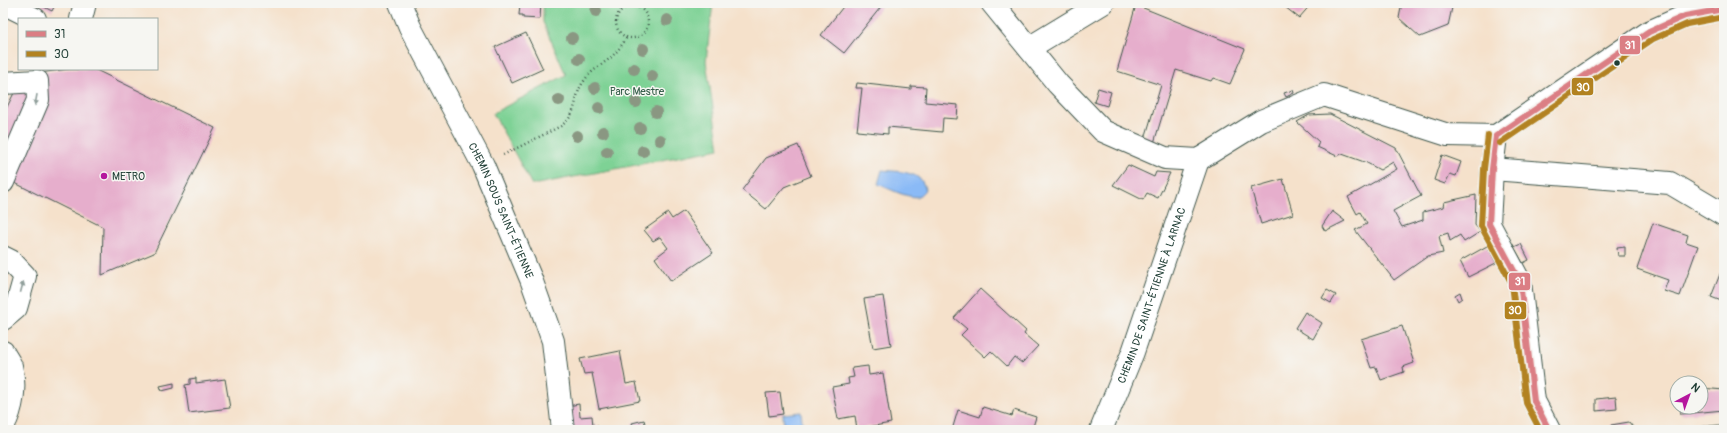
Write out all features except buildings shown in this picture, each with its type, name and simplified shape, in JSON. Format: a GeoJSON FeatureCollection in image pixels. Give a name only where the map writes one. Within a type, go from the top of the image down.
{"type":"FeatureCollection","features":[{"type":"Feature","properties":{"kind":"street"},"geometry":{"type":"LineString","coordinates":[[3,3],[33,18]]}},
{"type":"Feature","properties":{"kind":"street"},"geometry":{"type":"LineString","coordinates":[[81,18],[85,3]]}},
{"type":"Feature","properties":{"kind":"street","name":"CHEMIN SOUS SAINT-ÉTIENNE"},"geometry":{"type":"LineString","coordinates":[[400,3],[410,27],[483,165],[531,279],[553,341],[563,430]]}},
{"type":"Feature","properties":{"kind":"street"},"geometry":{"type":"LineString","coordinates":[[992,3],[1058,84],[1104,131],[1165,158],[1198,160],[1260,121],[1324,95],[1448,135],[1496,136],[1648,32],[1685,16],[1724,9]]}},
{"type":"Feature","properties":{"kind":"street"},"geometry":{"type":"LineString","coordinates":[[1029,48],[1103,3]]}},
{"type":"Feature","properties":{"kind":"street"},"geometry":{"type":"LineString","coordinates":[[3,83],[37,82],[38,100],[3,182]]}},
{"type":"Feature","properties":{"kind":"street"},"geometry":{"type":"LineString","coordinates":[[1496,136],[1492,169],[1489,224],[1520,282],[1534,401],[1549,430]]}},
{"type":"Feature","properties":{"kind":"street","name":"CHEMIN DE SAINT-ÉTIENNE À LARNAC"},"geometry":{"type":"LineString","coordinates":[[1101,430],[1133,352],[1198,160]]}},
{"type":"Feature","properties":{"kind":"street"},"geometry":{"type":"LineString","coordinates":[[1492,169],[1670,183],[1724,215]]}},
{"type":"Feature","properties":{"kind":"street"},"geometry":{"type":"LineString","coordinates":[[3,257],[11,261],[25,276],[16,308],[3,319]]}},
{"type":"Feature","properties":{"kind":"street"},"geometry":{"type":"LineString","coordinates":[[3,352],[11,366],[13,394],[8,418],[3,426]]}},
{"type":"Feature","properties":{"kind":"path"},"geometry":{"type":"LineString","coordinates":[[636,6],[645,11],[648,16],[648,26],[646,31],[638,37],[627,37],[619,30],[617,26],[618,15],[625,7],[636,6]]}},
{"type":"Feature","properties":{"kind":"path"},"geometry":{"type":"LineString","coordinates":[[483,165],[523,146],[567,121],[575,108],[583,81],[620,49],[627,37]]}},
{"type":"Feature","properties":{"kind":"green space","name":"Parc Mestre"},"geometry":{"type":"Polygon","coordinates":[[[543,3],[713,3],[706,61],[719,149],[532,185],[493,113],[566,75],[543,22],[543,3]]]}},
{"type":"Feature","properties":{"kind":"water"},"geometry":{"type":"Polygon","coordinates":[[[882,170],[914,175],[923,183],[925,190],[918,197],[913,197],[878,184],[882,170]]]}},
{"type":"Feature","properties":{"kind":"water"},"geometry":{"type":"Polygon","coordinates":[[[801,412],[803,430],[784,430],[783,414],[801,412]]]}},
{"type":"Feature","properties":{"kind":"transit line","name":"31"},"geometry":{"type":"LineString","coordinates":[[1496,136],[1649,32],[1685,16],[1724,9]]}},
{"type":"Feature","properties":{"kind":"transit line","name":"30"},"geometry":{"type":"LineString","coordinates":[[1500,143],[1653,39],[1687,24],[1724,17]]}},
{"type":"Feature","properties":{"kind":"transit line","name":"30"},"geometry":{"type":"LineString","coordinates":[[1488,135],[1484,169],[1481,226],[1512,284],[1526,403],[1540,430]]}},
{"type":"Feature","properties":{"kind":"transit line","name":"31"},"geometry":{"type":"LineString","coordinates":[[1496,136],[1492,169],[1489,224],[1520,282],[1534,401],[1549,430]]}},
{"type":"Feature","properties":{"kind":"place","name":"METRO"},"geometry":{"type":"Point","coordinates":[104,176]}}]}
